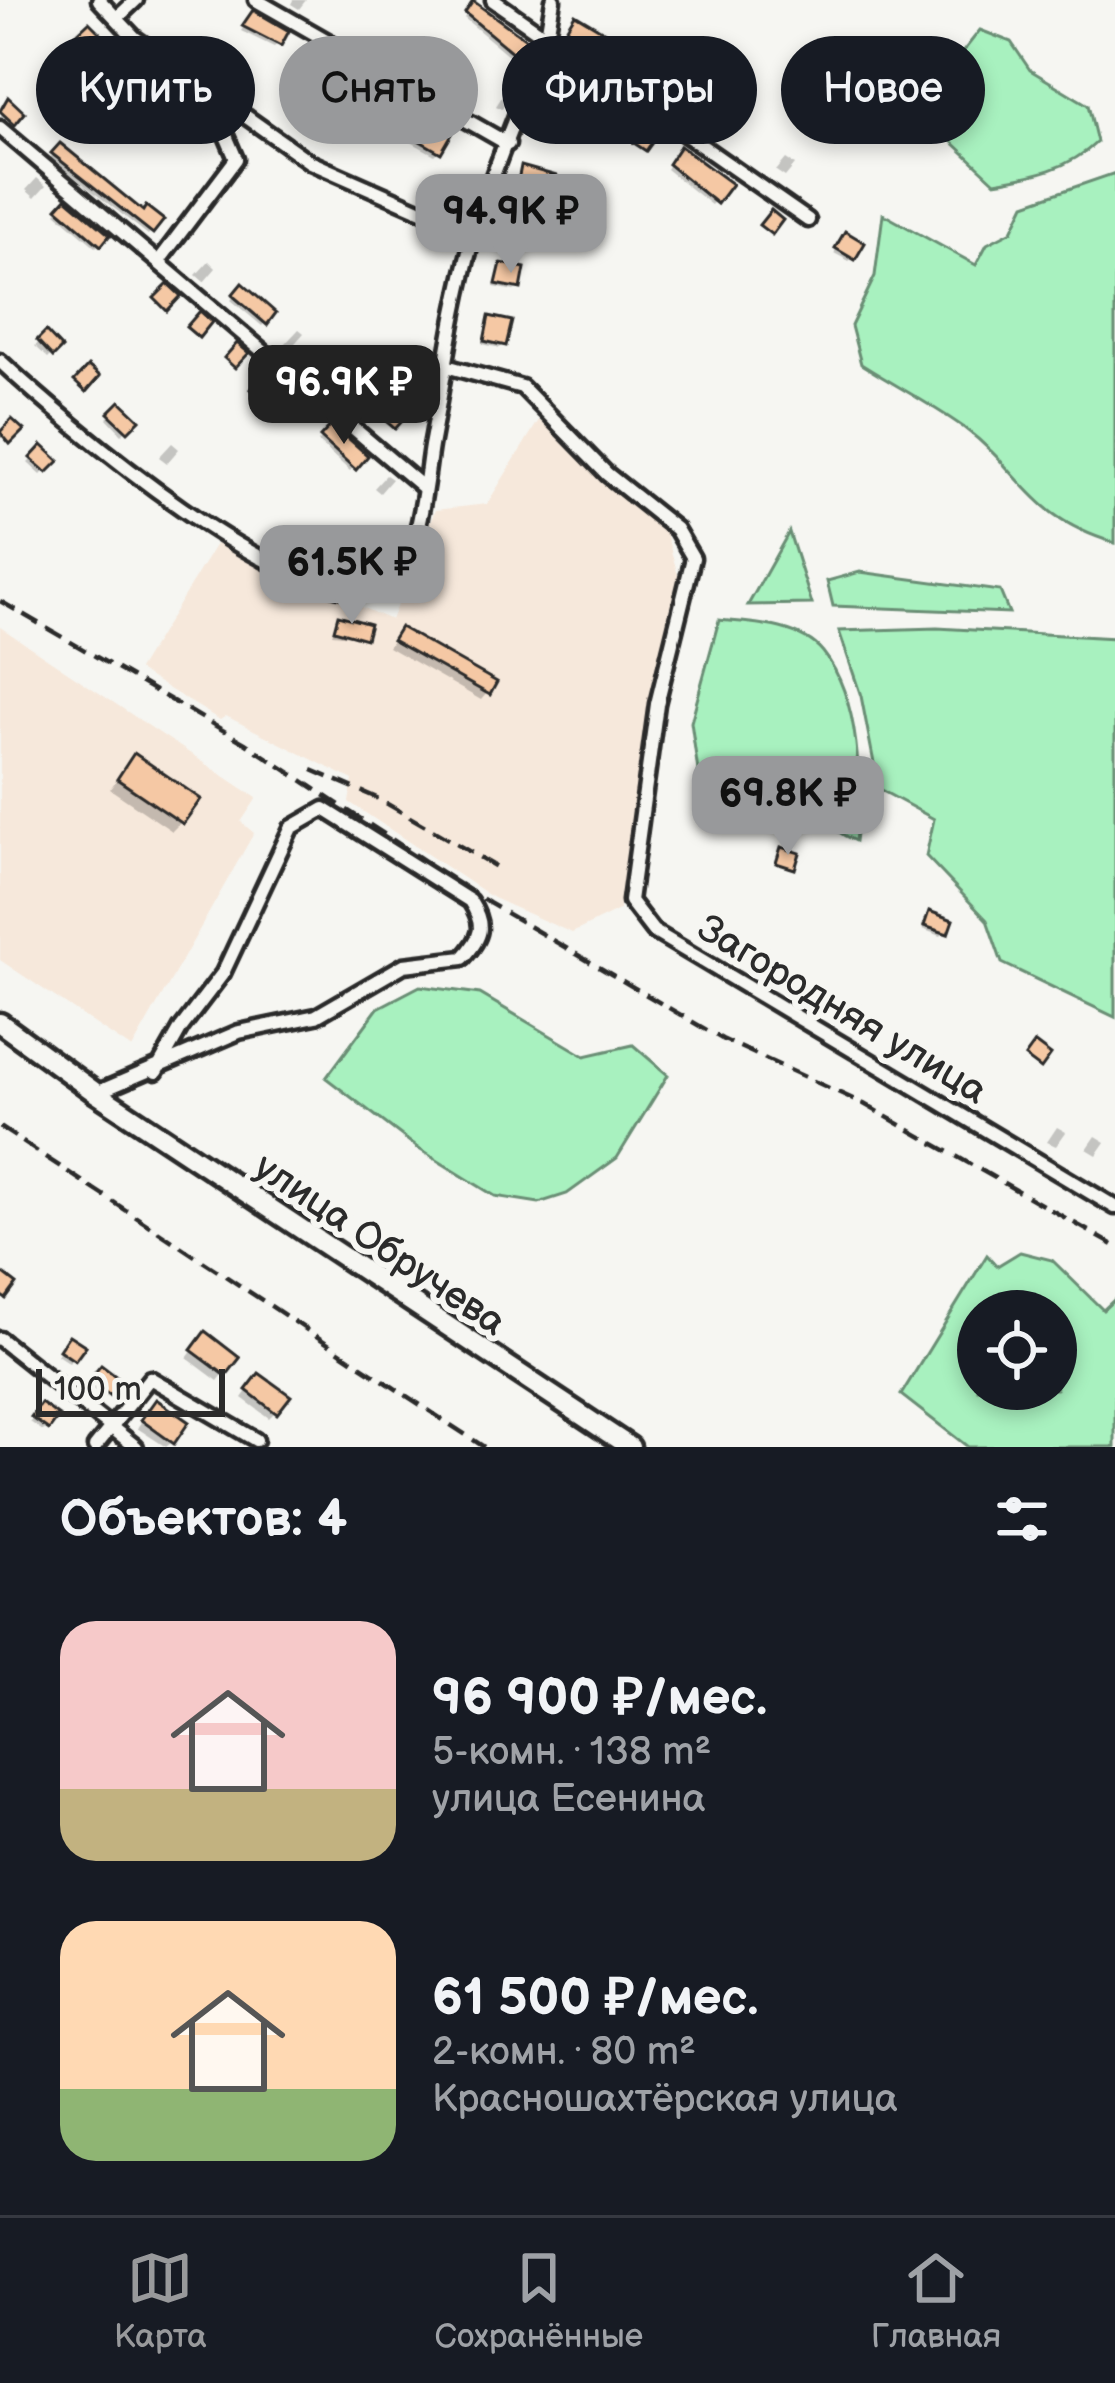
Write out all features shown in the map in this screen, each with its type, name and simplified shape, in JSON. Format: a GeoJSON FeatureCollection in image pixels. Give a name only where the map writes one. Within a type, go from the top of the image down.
{"type":"FeatureCollection","features":[{"type":"Feature","properties":{"kind":"street"},"geometry":{"type":"LineString","coordinates":[[99,0],[133,36]]}},
{"type":"Feature","properties":{"kind":"street"},"geometry":{"type":"LineString","coordinates":[[117,18],[136,0]]}},
{"type":"Feature","properties":{"kind":"street"},"geometry":{"type":"LineString","coordinates":[[256,0],[502,141]]}},
{"type":"Feature","properties":{"kind":"street"},"geometry":{"type":"LineString","coordinates":[[493,0],[547,36],[554,0]]}},
{"type":"Feature","properties":{"kind":"street"},"geometry":{"type":"LineString","coordinates":[[255,126],[310,163],[474,234]]}},
{"type":"Feature","properties":{"kind":"street"},"geometry":{"type":"LineString","coordinates":[[0,128],[424,488]]}},
{"type":"Feature","properties":{"kind":"street"},"geometry":{"type":"LineString","coordinates":[[159,261],[236,159],[230,144]]}},
{"type":"Feature","properties":{"kind":"street"},"geometry":{"type":"LineString","coordinates":[[0,361],[158,495],[326,586],[359,591],[382,587],[399,574],[418,527],[474,234],[508,144]]}},
{"type":"Feature","properties":{"kind":"street"},"geometry":{"type":"LineString","coordinates":[[700,144],[808,220]]}},
{"type":"Feature","properties":{"kind":"street","name":"Загородняя улица"},"geometry":{"type":"LineString","coordinates":[[446,366],[522,387],[607,473],[676,529],[693,558],[654,726],[630,901],[641,916],[653,931],[909,1079],[1115,1207]]}},
{"type":"Feature","properties":{"kind":"street"},"geometry":{"type":"LineString","coordinates":[[96,1094],[156,1072],[187,1051],[239,1032],[316,1016],[404,964],[463,958],[481,938],[481,919],[470,902],[324,809],[291,828],[224,973],[181,1028],[156,1072]]}},
{"type":"Feature","properties":{"kind":"street","name":"улица Обручева"},"geometry":{"type":"LineString","coordinates":[[0,1023],[96,1094],[630,1447]]}},
{"type":"Feature","properties":{"kind":"street"},"geometry":{"type":"LineString","coordinates":[[0,1339],[136,1447]]}},
{"type":"Feature","properties":{"kind":"street"},"geometry":{"type":"LineString","coordinates":[[95,1447],[150,1378],[256,1440]]}},
{"type":"Feature","properties":{"kind":"shaded area"},"geometry":{"type":"Polygon","coordinates":[[[539,420],[666,533],[680,582],[652,698],[619,910],[572,933],[493,898],[349,802],[353,780],[226,716],[220,720],[138,670],[216,544],[391,620],[435,510],[487,504],[539,420]]]}},
{"type":"Feature","properties":{"kind":"shaded area"},"geometry":{"type":"Polygon","coordinates":[[[0,627],[257,798],[241,822],[254,833],[132,1049],[0,960],[0,627]]]}},
{"type":"Feature","properties":{"kind":"green space"},"geometry":{"type":"Polygon","coordinates":[[[980,30],[1011,42],[1030,70],[1088,105],[1097,142],[1062,165],[995,182],[954,144],[985,144],[985,36],[975,36],[980,30]]]}},
{"type":"Feature","properties":{"kind":"green space"},"geometry":{"type":"Polygon","coordinates":[[[1115,173],[1115,543],[1044,507],[963,427],[861,364],[851,326],[875,276],[883,214],[976,265],[987,244],[1012,231],[1025,204],[1115,173]]]}},
{"type":"Feature","properties":{"kind":"green space"},"geometry":{"type":"Polygon","coordinates":[[[789,532],[812,604],[748,605],[789,532]]]}},
{"type":"Feature","properties":{"kind":"green space"},"geometry":{"type":"Polygon","coordinates":[[[860,572],[1000,591],[1009,613],[833,606],[827,581],[860,572]]]}},
{"type":"Feature","properties":{"kind":"green space"},"geometry":{"type":"Polygon","coordinates":[[[719,620],[802,636],[823,652],[835,671],[856,743],[855,841],[783,795],[699,778],[691,722],[719,620]]]}},
{"type":"Feature","properties":{"kind":"green space"},"geometry":{"type":"Polygon","coordinates":[[[937,628],[1115,638],[1115,1017],[1002,963],[987,920],[926,856],[934,819],[879,789],[861,696],[839,631],[937,628]]]}},
{"type":"Feature","properties":{"kind":"green space"},"geometry":{"type":"Polygon","coordinates":[[[420,986],[480,994],[585,1056],[633,1045],[668,1075],[617,1158],[567,1194],[539,1203],[495,1196],[419,1149],[326,1078],[378,1008],[420,986]]]}},
{"type":"Feature","properties":{"kind":"green space"},"geometry":{"type":"Polygon","coordinates":[[[1020,1252],[1052,1260],[1103,1310],[1115,1299],[1115,1447],[968,1447],[901,1395],[957,1304],[957,1410],[1077,1410],[1077,1290],[966,1290],[987,1255],[997,1266],[1020,1252]]]}},
{"type":"Feature","properties":{"kind":"building"},"geometry":{"type":"Polygon","coordinates":[[[473,1],[522,36],[502,36],[502,44],[465,13],[473,1]]]}},
{"type":"Feature","properties":{"kind":"building"},"geometry":{"type":"Polygon","coordinates":[[[253,10],[289,31],[279,36],[279,45],[242,26],[253,10]]]}},
{"type":"Feature","properties":{"kind":"building"},"geometry":{"type":"Polygon","coordinates":[[[575,14],[612,36],[570,36],[564,32],[575,14]]]}},
{"type":"Feature","properties":{"kind":"building"},"geometry":{"type":"Polygon","coordinates":[[[89,22],[103,36],[74,36],[89,22]]]}},
{"type":"Feature","properties":{"kind":"building"},"geometry":{"type":"Polygon","coordinates":[[[8,97],[25,113],[15,125],[0,111],[8,97]]]}},
{"type":"Feature","properties":{"kind":"building"},"geometry":{"type":"Polygon","coordinates":[[[61,144],[143,211],[146,206],[164,220],[153,234],[51,153],[61,144]]]}},
{"type":"Feature","properties":{"kind":"building"},"geometry":{"type":"Polygon","coordinates":[[[425,144],[446,144],[441,153],[425,144]]]}},
{"type":"Feature","properties":{"kind":"building"},"geometry":{"type":"Polygon","coordinates":[[[680,146],[732,184],[717,204],[668,164],[680,146]]]}},
{"type":"Feature","properties":{"kind":"building"},"geometry":{"type":"Polygon","coordinates":[[[521,166],[557,176],[553,191],[543,188],[533,218],[512,211],[521,166]]]}},
{"type":"Feature","properties":{"kind":"building"},"geometry":{"type":"Polygon","coordinates":[[[66,198],[110,235],[101,246],[57,208],[66,198]]]}},
{"type":"Feature","properties":{"kind":"building"},"geometry":{"type":"Polygon","coordinates":[[[771,210],[783,220],[772,235],[759,225],[771,210]]]}},
{"type":"Feature","properties":{"kind":"building"},"geometry":{"type":"Polygon","coordinates":[[[845,231],[865,243],[855,260],[835,248],[845,231]]]}},
{"type":"Feature","properties":{"kind":"building"},"geometry":{"type":"Polygon","coordinates":[[[501,263],[525,268],[521,289],[496,284],[501,263]]]}},
{"type":"Feature","properties":{"kind":"building"},"geometry":{"type":"Polygon","coordinates":[[[242,283],[276,313],[267,325],[232,295],[242,283]]]}},
{"type":"Feature","properties":{"kind":"building"},"geometry":{"type":"Polygon","coordinates":[[[168,284],[181,296],[167,311],[154,298],[168,284]]]}},
{"type":"Feature","properties":{"kind":"building"},"geometry":{"type":"Polygon","coordinates":[[[200,311],[212,322],[199,338],[186,327],[200,311]]]}},
{"type":"Feature","properties":{"kind":"building"},"geometry":{"type":"Polygon","coordinates":[[[489,316],[512,321],[506,346],[484,341],[489,316]]]}},
{"type":"Feature","properties":{"kind":"building"},"geometry":{"type":"Polygon","coordinates":[[[46,331],[62,348],[53,357],[37,340],[46,331]]]}},
{"type":"Feature","properties":{"kind":"building"},"geometry":{"type":"Polygon","coordinates":[[[237,343],[249,353],[235,368],[224,358],[237,343]]]}},
{"type":"Feature","properties":{"kind":"building"},"geometry":{"type":"Polygon","coordinates":[[[88,366],[100,376],[86,392],[74,381],[88,366]]]}},
{"type":"Feature","properties":{"kind":"building"},"geometry":{"type":"Polygon","coordinates":[[[267,370],[279,380],[263,399],[251,389],[267,370]]]}},
{"type":"Feature","properties":{"kind":"building"},"geometry":{"type":"Polygon","coordinates":[[[353,378],[367,391],[354,406],[339,393],[353,378]]]}},
{"type":"Feature","properties":{"kind":"building"},"geometry":{"type":"Polygon","coordinates":[[[298,395],[311,407],[297,422],[284,410],[298,395]]]}},
{"type":"Feature","properties":{"kind":"building"},"geometry":{"type":"Polygon","coordinates":[[[120,401],[140,420],[128,432],[108,413],[120,401]]]}},
{"type":"Feature","properties":{"kind":"building"},"geometry":{"type":"Polygon","coordinates":[[[393,404],[407,416],[395,429],[381,417],[393,404]]]}},
{"type":"Feature","properties":{"kind":"building"},"geometry":{"type":"Polygon","coordinates":[[[12,419],[24,430],[10,444],[0,432],[12,419]]]}},
{"type":"Feature","properties":{"kind":"building"},"geometry":{"type":"Polygon","coordinates":[[[332,424],[368,456],[356,470],[320,437],[332,424]]]}},
{"type":"Feature","properties":{"kind":"building"},"geometry":{"type":"Polygon","coordinates":[[[42,445],[59,461],[47,473],[30,458],[42,445]]]}},
{"type":"Feature","properties":{"kind":"building"},"geometry":{"type":"Polygon","coordinates":[[[338,615],[370,624],[366,639],[334,630],[338,615]]]}},
{"type":"Feature","properties":{"kind":"building"},"geometry":{"type":"Polygon","coordinates":[[[400,627],[497,682],[490,695],[392,640],[400,627]]]}},
{"type":"Feature","properties":{"kind":"building"},"geometry":{"type":"Polygon","coordinates":[[[134,753],[201,799],[183,824],[117,779],[134,753]]]}},
{"type":"Feature","properties":{"kind":"building"},"geometry":{"type":"Polygon","coordinates":[[[781,847],[800,853],[795,869],[776,863],[781,847]]]}},
{"type":"Feature","properties":{"kind":"building"},"geometry":{"type":"Polygon","coordinates":[[[929,911],[953,920],[948,934],[924,926],[929,911]]]}},
{"type":"Feature","properties":{"kind":"building"},"geometry":{"type":"Polygon","coordinates":[[[1035,1043],[1051,1055],[1041,1069],[1025,1057],[1035,1043]]]}},
{"type":"Feature","properties":{"kind":"building"},"geometry":{"type":"Polygon","coordinates":[[[0,1271],[17,1284],[6,1299],[0,1295],[0,1271]]]}},
{"type":"Feature","properties":{"kind":"building"},"geometry":{"type":"Polygon","coordinates":[[[205,1331],[240,1358],[226,1376],[191,1350],[205,1331]]]}},
{"type":"Feature","properties":{"kind":"building"},"geometry":{"type":"Polygon","coordinates":[[[69,1335],[86,1346],[75,1361],[59,1350],[69,1335]]]}},
{"type":"Feature","properties":{"kind":"building"},"geometry":{"type":"Polygon","coordinates":[[[101,1365],[122,1381],[110,1396],[89,1380],[101,1365]]]}},
{"type":"Feature","properties":{"kind":"building"},"geometry":{"type":"Polygon","coordinates":[[[259,1373],[291,1396],[277,1414],[246,1390],[259,1373]]]}},
{"type":"Feature","properties":{"kind":"building"},"geometry":{"type":"Polygon","coordinates":[[[156,1399],[189,1422],[174,1444],[141,1420],[156,1399]]]}},
{"type":"Feature","properties":{"kind":"building"},"geometry":{"type":"Polygon","coordinates":[[[41,1403],[59,1416],[49,1430],[31,1417],[41,1403]]]}},
{"type":"Feature","properties":{"kind":"railway"},"geometry":{"type":"LineString","coordinates":[[0,601],[245,743],[489,903],[722,1039],[864,1104],[1115,1246]]}},
{"type":"Feature","properties":{"kind":"railway"},"geometry":{"type":"LineString","coordinates":[[312,770],[377,798],[498,868]]}},
{"type":"Feature","properties":{"kind":"railway"},"geometry":{"type":"LineString","coordinates":[[0,1127],[484,1447]]}}]}
